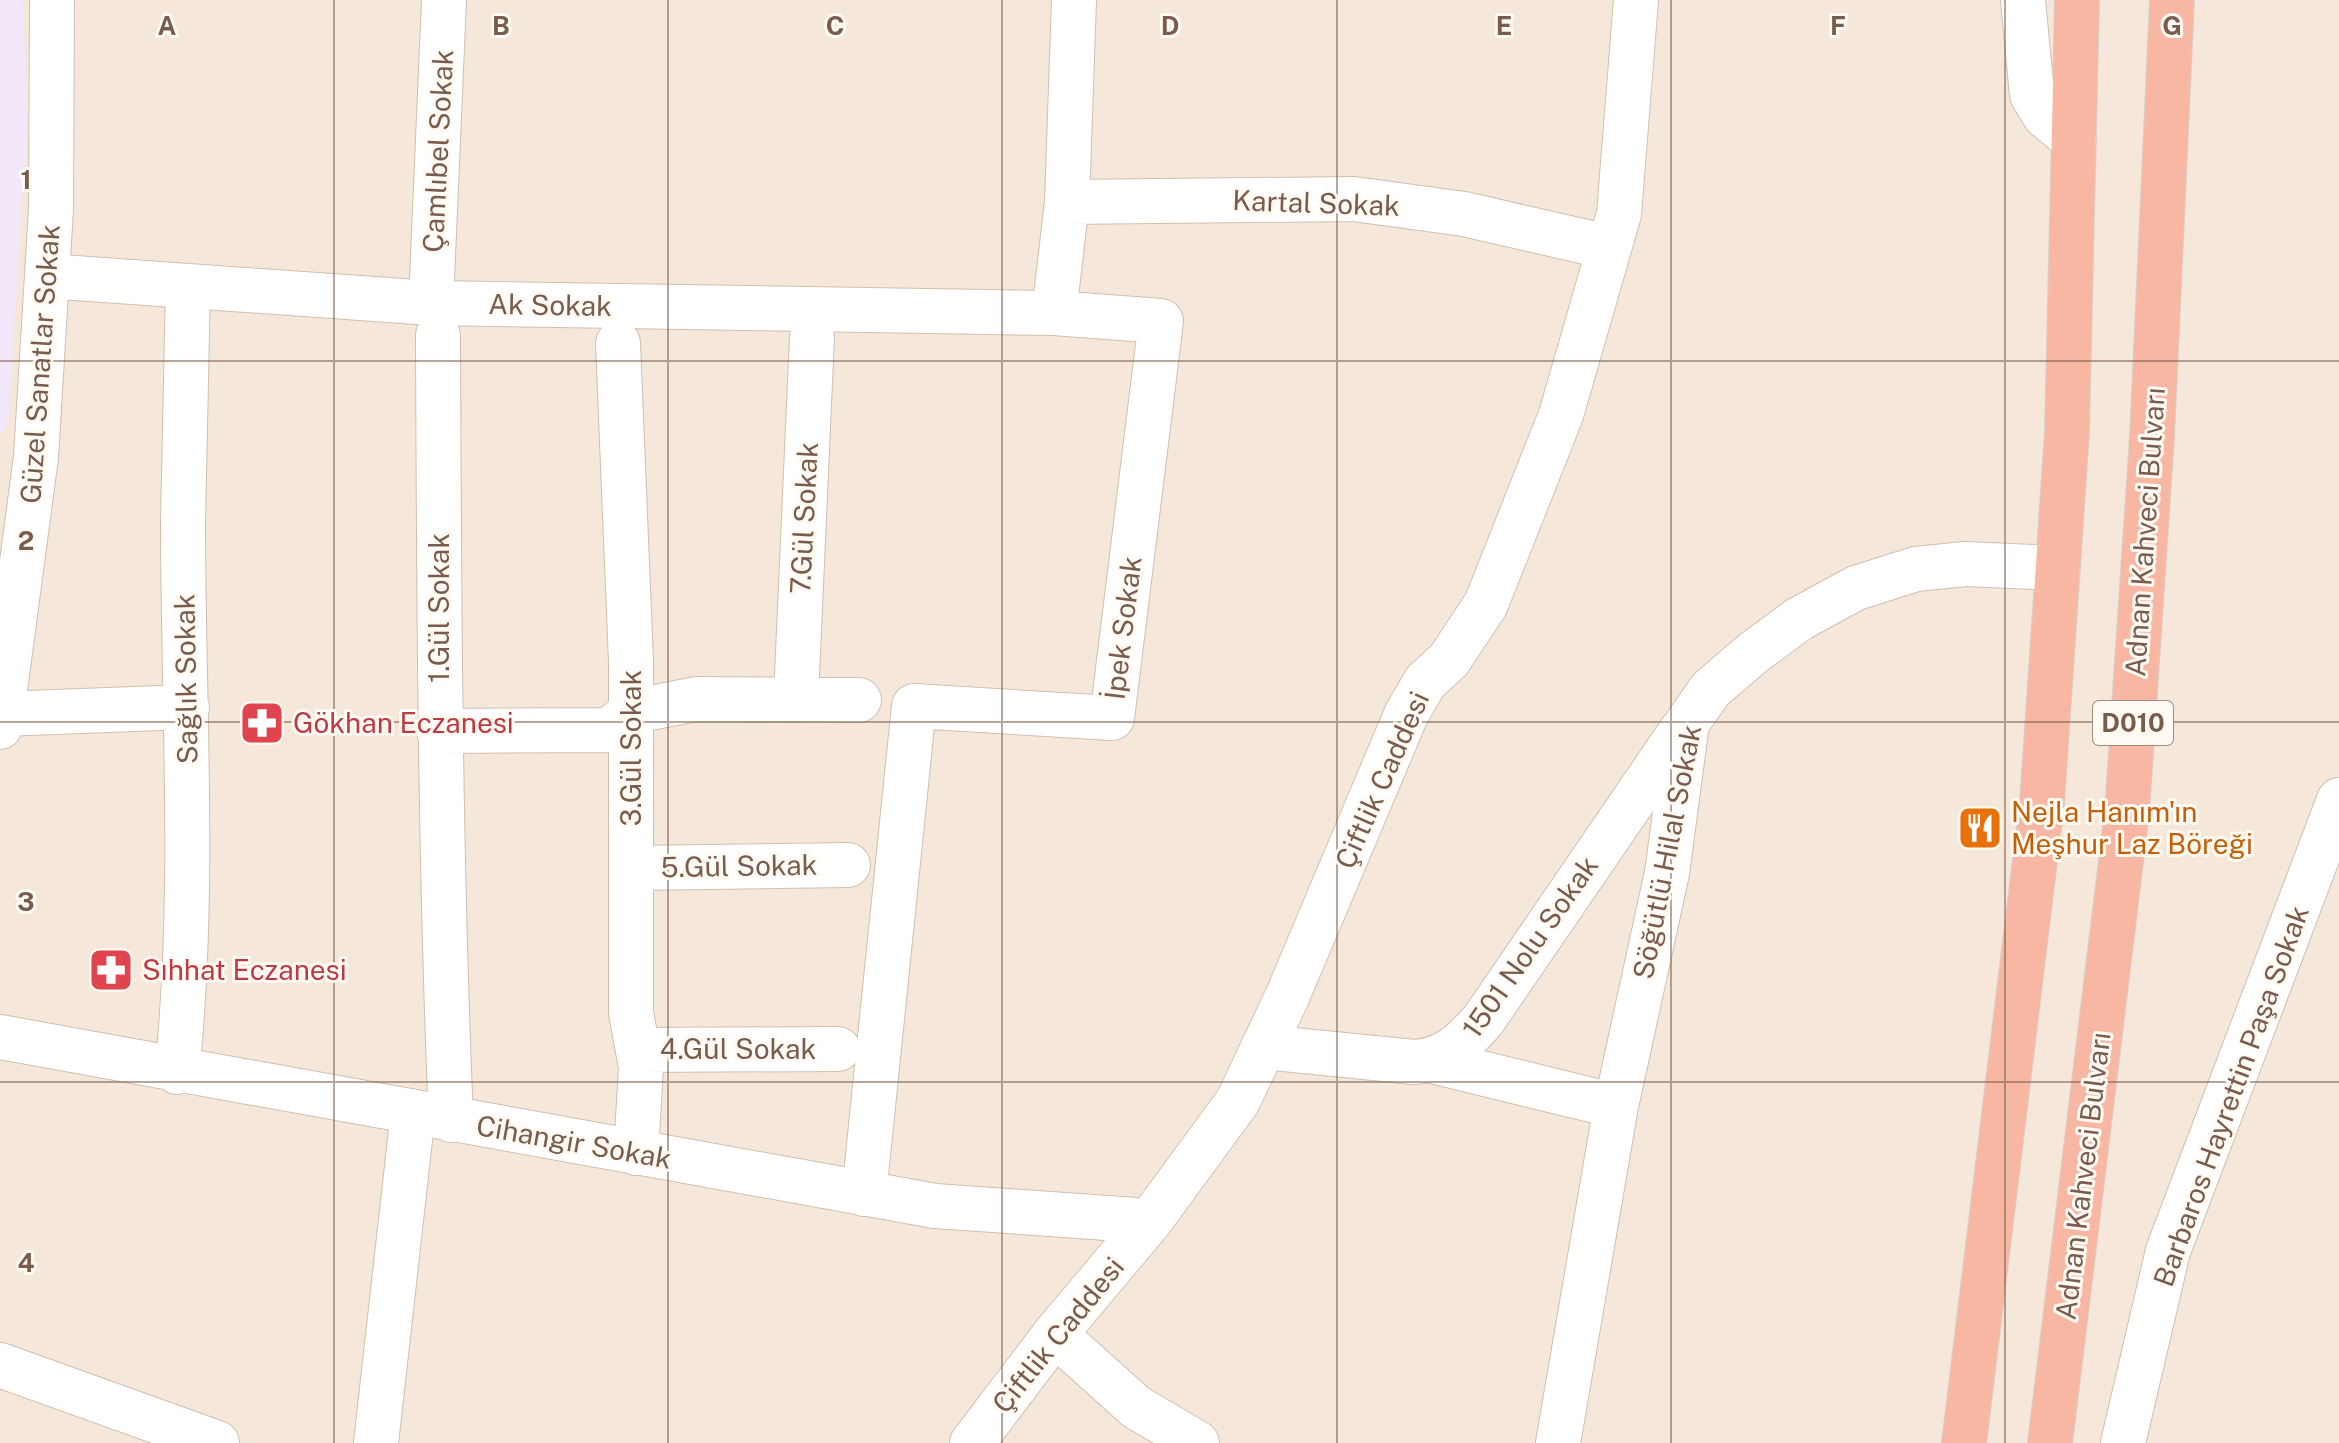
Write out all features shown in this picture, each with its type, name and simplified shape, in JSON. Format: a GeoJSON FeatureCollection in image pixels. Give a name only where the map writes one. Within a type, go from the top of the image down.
{"type":"FeatureCollection","features":[{"type":"Feature","properties":{"kind":"highway"},"geometry":{"type":"LineString","coordinates":[[1964,1443],[2042,803],[2067,432],[2077,0]]}},
{"type":"Feature","properties":{"kind":"highway","name":"Adnan Kahveci Bulvarı"},"geometry":{"type":"LineString","coordinates":[[2050,1443],[2127,812],[2152,437],[2172,0]]}},
{"type":"Feature","properties":{"kind":"street","name":"Güzel Sanatlar Sokak"},"geometry":{"type":"LineString","coordinates":[[1,720],[16,493],[47,276],[51,209],[52,0]]}},
{"type":"Feature","properties":{"kind":"street","name":"Çamlıbel Sokak"},"geometry":{"type":"LineString","coordinates":[[435,319],[444,0]]}},
{"type":"Feature","properties":{"kind":"street"},"geometry":{"type":"LineString","coordinates":[[1054,313],[1067,202],[1074,0]]}},
{"type":"Feature","properties":{"kind":"street","name":"Çiftlik Caddesi"},"geometry":{"type":"LineString","coordinates":[[972,1443],[1055,1334],[1150,1221],[1238,1101],[1406,715],[1425,682],[1449,660],[1486,604],[1561,415],[1619,214],[1636,0]]}},
{"type":"Feature","properties":{"kind":"street"},"geometry":{"type":"LineString","coordinates":[[2023,0],[2032,95],[2045,116],[2074,140]]}},
{"type":"Feature","properties":{"kind":"street","name":"Kartal Sokak"},"geometry":{"type":"LineString","coordinates":[[1067,202],[1354,199],[1464,214],[1608,247]]}},
{"type":"Feature","properties":{"kind":"street","name":"Ak Sokak"},"geometry":{"type":"LineString","coordinates":[[47,276],[188,286],[435,319],[1054,313]]}},
{"type":"Feature","properties":{"kind":"street","name":"Sağlık Sokak"},"geometry":{"type":"LineString","coordinates":[[177,1072],[184,1007],[188,858],[183,522],[188,286]]}},
{"type":"Feature","properties":{"kind":"street","name":"İpek Sokak"},"geometry":{"type":"LineString","coordinates":[[864,1194],[914,706],[1112,718],[1161,321],[1054,313]]}},
{"type":"Feature","properties":{"kind":"street","name":"1.Gül Sokak"},"geometry":{"type":"LineString","coordinates":[[376,1443],[432,1117],[443,957],[435,319]]}},
{"type":"Feature","properties":{"kind":"street","name":"7.Gül Sokak"},"geometry":{"type":"LineString","coordinates":[[796,698],[812,337]]}},
{"type":"Feature","properties":{"kind":"street","name":"3.Gül Sokak"},"geometry":{"type":"LineString","coordinates":[[618,343],[630,712],[631,1013],[641,1067],[636,1153]]}},
{"type":"Feature","properties":{"kind":"street","name":"Söğütlü Hilal Sokak"},"geometry":{"type":"LineString","coordinates":[[1558,1443],[1616,1106],[1667,873],[1687,723],[1711,689],[1753,653],[1799,619],[1856,588],[1916,569],[1965,564],[2058,568]]}},
{"type":"Feature","properties":{"kind":"street"},"geometry":{"type":"LineString","coordinates":[[439,731],[610,730],[630,712],[696,699],[859,700]]}},
{"type":"Feature","properties":{"kind":"street"},"geometry":{"type":"LineString","coordinates":[[1,720],[187,707]]}},
{"type":"Feature","properties":{"kind":"street","name":"1501 Nolu Sokak"},"geometry":{"type":"LineString","coordinates":[[1432,1061],[1457,1048],[1484,1019],[1687,723]]}},
{"type":"Feature","properties":{"kind":"street","name":"Barbaros Hayrettin Paşa Sokak"},"geometry":{"type":"LineString","coordinates":[[2123,1443],[2168,1251],[2339,800]]}},
{"type":"Feature","properties":{"kind":"street","name":"5.Gül Sokak"},"geometry":{"type":"LineString","coordinates":[[631,868],[848,865]]}},
{"type":"Feature","properties":{"kind":"street","name":"Cihangir Sokak"},"geometry":{"type":"LineString","coordinates":[[0,1037],[177,1072],[935,1206],[1150,1221]]}},
{"type":"Feature","properties":{"kind":"street"},"geometry":{"type":"LineString","coordinates":[[1263,1047],[1432,1061],[1616,1106]]}},
{"type":"Feature","properties":{"kind":"street","name":"4.Gül Sokak"},"geometry":{"type":"LineString","coordinates":[[638,1050],[838,1049]]}},
{"type":"Feature","properties":{"kind":"street"},"geometry":{"type":"LineString","coordinates":[[1055,1334],[1136,1407],[1197,1443]]}},
{"type":"Feature","properties":{"kind":"street"},"geometry":{"type":"LineString","coordinates":[[0,1365],[217,1443]]}},
{"type":"Feature","properties":{"kind":"shaded area"},"geometry":{"type":"Polygon","coordinates":[[[0,0],[2339,0],[2339,1443],[0,1443],[0,0]]]}},
{"type":"Feature","properties":{"kind":"shaded area"},"geometry":{"type":"Polygon","coordinates":[[[0,0],[23,0],[27,128],[8,424],[0,434],[0,0]]]}},
{"type":"Feature","properties":{"kind":"place","name":"Gökhan Eczanesi"},"geometry":{"type":"Point","coordinates":[262,723]}},
{"type":"Feature","properties":{"kind":"place","name":"Nejla Hanım'ın Meşhur Laz Böreği"},"geometry":{"type":"Point","coordinates":[1980,828]}},
{"type":"Feature","properties":{"kind":"place","name":"Sıhhat Eczanesi"},"geometry":{"type":"Point","coordinates":[111,970]}}]}
